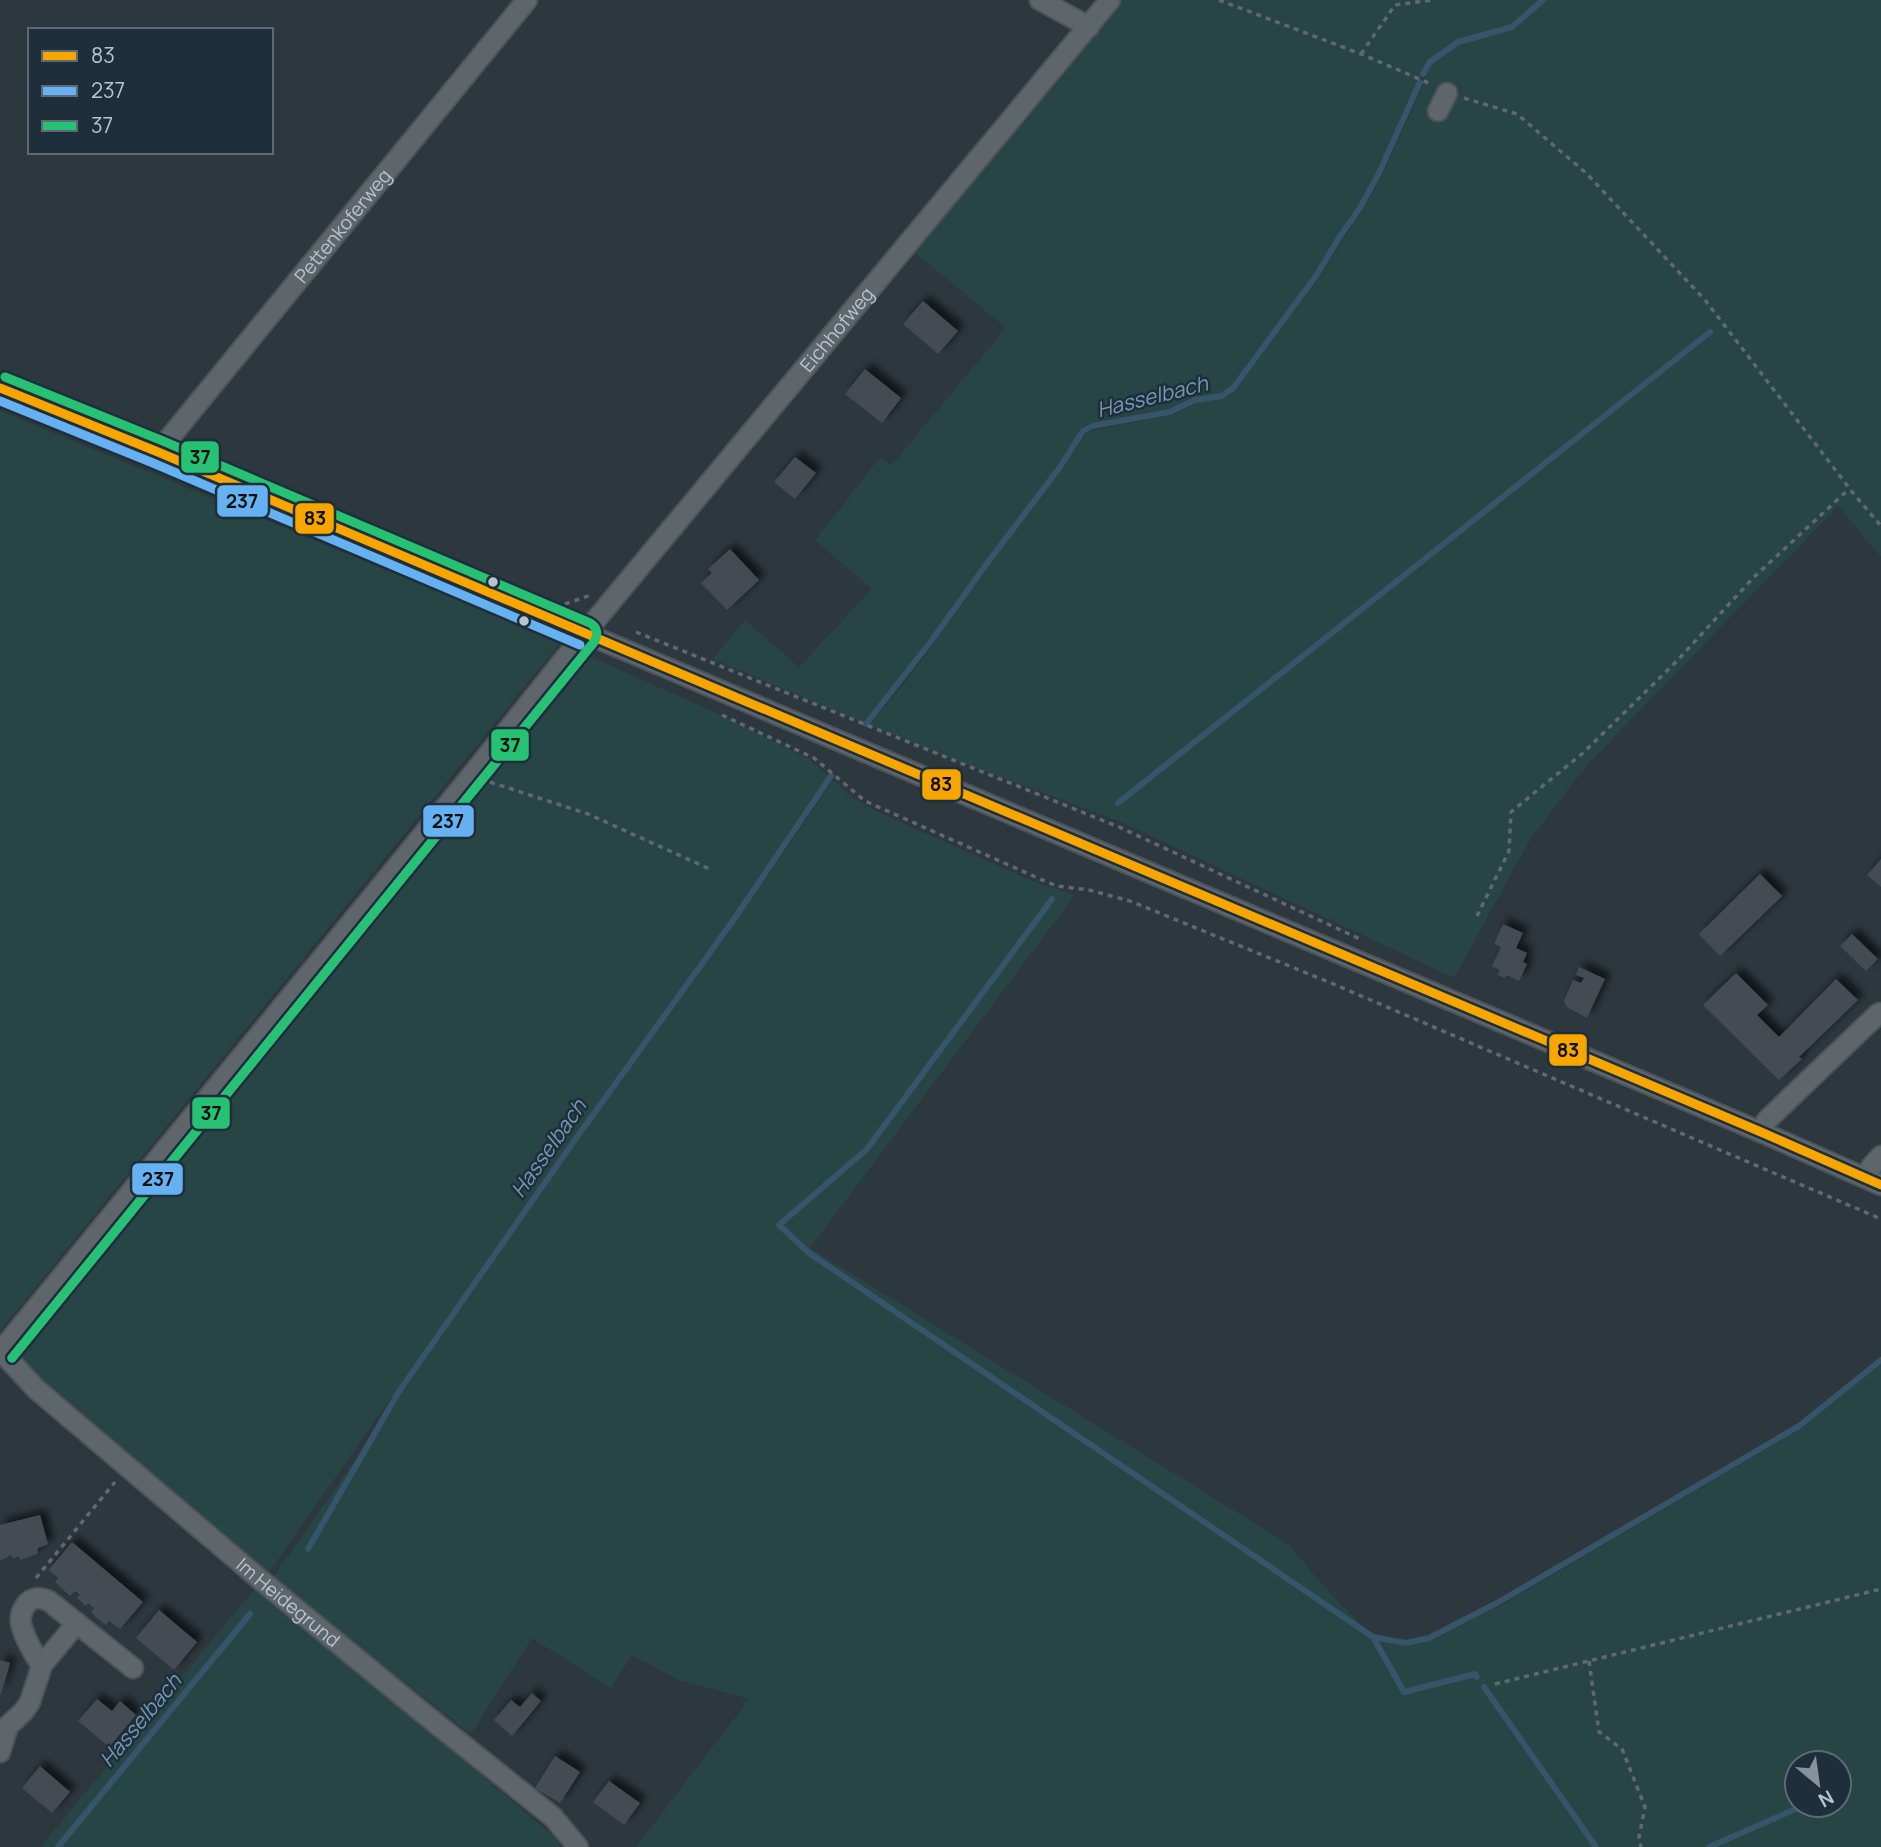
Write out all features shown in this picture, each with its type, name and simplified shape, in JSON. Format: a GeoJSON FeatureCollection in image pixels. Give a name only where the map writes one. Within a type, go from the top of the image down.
{"type":"FeatureCollection","features":[{"type":"Feature","properties":{"kind":"street","name":"Pettenkoferweg"},"geometry":{"type":"LineString","coordinates":[[158,452],[527,0]]}},
{"type":"Feature","properties":{"kind":"street"},"geometry":{"type":"LineString","coordinates":[[1041,0],[1089,27]]}},
{"type":"Feature","properties":{"kind":"street","name":"Eichhofweg"},"geometry":{"type":"LineString","coordinates":[[1,1352],[585,634],[1110,0]]}},
{"type":"Feature","properties":{"kind":"street"},"geometry":{"type":"LineString","coordinates":[[1438,111],[1447,93]]}},
{"type":"Feature","properties":{"kind":"street"},"geometry":{"type":"LineString","coordinates":[[0,388],[158,452],[1873,1181]]}},
{"type":"Feature","properties":{"kind":"street"},"geometry":{"type":"LineString","coordinates":[[1761,1132],[1767,1120],[1881,1013]]}},
{"type":"Feature","properties":{"kind":"street"},"geometry":{"type":"LineString","coordinates":[[1873,1181],[1871,1167],[1881,1156]]}},
{"type":"Feature","properties":{"kind":"street","name":"Im Heidegrund"},"geometry":{"type":"LineString","coordinates":[[1,1352],[36,1390],[127,1467],[359,1661],[553,1817],[578,1847]]}},
{"type":"Feature","properties":{"kind":"street"},"geometry":{"type":"LineString","coordinates":[[42,1665],[35,1657],[21,1623],[22,1612],[29,1601],[39,1597],[49,1601],[133,1668]]}},
{"type":"Feature","properties":{"kind":"street"},"geometry":{"type":"LineString","coordinates":[[0,1752],[8,1726],[30,1702],[42,1665],[77,1623]]}},
{"type":"Feature","properties":{"kind":"path"},"geometry":{"type":"LineString","coordinates":[[1219,0],[1361,54],[1417,77],[1447,93],[1517,114],[1586,173],[1705,300],[1849,489],[1881,526]]}},
{"type":"Feature","properties":{"kind":"path"},"geometry":{"type":"LineString","coordinates":[[1361,54],[1395,5],[1432,0]]}},
{"type":"Feature","properties":{"kind":"path"},"geometry":{"type":"LineString","coordinates":[[1477,916],[1508,851],[1511,812],[1583,753],[1675,663],[1753,578],[1849,489]]}},
{"type":"Feature","properties":{"kind":"path"},"geometry":{"type":"LineString","coordinates":[[637,632],[1119,827],[1359,938]]}},
{"type":"Feature","properties":{"kind":"path"},"geometry":{"type":"LineString","coordinates":[[714,710],[814,758],[865,801],[1040,879],[1057,886],[1089,890],[1142,906],[1881,1219]]}},
{"type":"Feature","properties":{"kind":"path"},"geometry":{"type":"LineString","coordinates":[[471,776],[588,814],[712,870]]}},
{"type":"Feature","properties":{"kind":"path"},"geometry":{"type":"LineString","coordinates":[[39,1597],[36,1577],[127,1467]]}},
{"type":"Feature","properties":{"kind":"path"},"geometry":{"type":"LineString","coordinates":[[1495,1684],[1881,1589]]}},
{"type":"Feature","properties":{"kind":"path"},"geometry":{"type":"LineString","coordinates":[[1589,1661],[1599,1732],[1622,1749],[1645,1807],[1639,1837],[1641,1847]]}},
{"type":"Feature","properties":{"kind":"green space"},"geometry":{"type":"Polygon","coordinates":[[[1120,0],[1881,0],[1881,557],[1838,506],[1588,764],[1531,838],[1454,978],[1121,822],[869,725],[916,667],[1088,431],[1173,415],[1199,402],[1225,398],[1236,389],[1319,278],[1363,210],[1383,174],[1426,78],[1421,77],[1359,207],[1316,275],[1233,385],[1221,395],[1195,398],[1170,410],[1084,426],[1058,467],[864,723],[713,659],[745,620],[799,667],[872,589],[815,540],[880,457],[891,466],[1006,328],[913,251],[1120,0]]]}},
{"type":"Feature","properties":{"kind":"green space"},"geometry":{"type":"Polygon","coordinates":[[[0,411],[561,642],[0,1331],[0,411]]]}},
{"type":"Feature","properties":{"kind":"green space"},"geometry":{"type":"Polygon","coordinates":[[[585,654],[721,715],[809,759],[828,775],[729,922],[569,1144],[267,1575],[23,1365],[18,1351],[585,654]]]}},
{"type":"Feature","properties":{"kind":"green space"},"geometry":{"type":"Polygon","coordinates":[[[833,780],[853,798],[878,812],[1032,881],[1075,895],[810,1248],[1288,1544],[1328,1591],[1373,1637],[1405,1646],[1430,1641],[1500,1606],[1800,1429],[1881,1363],[1881,1847],[636,1847],[749,1699],[678,1680],[632,1655],[611,1688],[532,1638],[471,1734],[272,1579],[833,780]]]}},
{"type":"Feature","properties":{"kind":"green space"},"geometry":{"type":"Polygon","coordinates":[[[257,1586],[555,1837],[561,1847],[40,1847],[257,1586]]]}},
{"type":"Feature","properties":{"kind":"building"},"geometry":{"type":"Polygon","coordinates":[[[923,301],[958,331],[938,354],[903,324],[923,301]]]}},
{"type":"Feature","properties":{"kind":"building"},"geometry":{"type":"Polygon","coordinates":[[[865,369],[901,398],[882,423],[845,394],[865,369]]]}},
{"type":"Feature","properties":{"kind":"building"},"geometry":{"type":"Polygon","coordinates":[[[795,457],[816,473],[795,499],[774,482],[795,457]]]}},
{"type":"Feature","properties":{"kind":"building"},"geometry":{"type":"Polygon","coordinates":[[[730,549],[759,580],[727,610],[701,583],[712,573],[708,569],[730,549]]]}},
{"type":"Feature","properties":{"kind":"building"},"geometry":{"type":"Polygon","coordinates":[[[1881,859],[1881,887],[1867,875],[1881,859]]]}},
{"type":"Feature","properties":{"kind":"building"},"geometry":{"type":"Polygon","coordinates":[[[1760,874],[1782,896],[1720,956],[1699,934],[1760,874]]]}},
{"type":"Feature","properties":{"kind":"building"},"geometry":{"type":"Polygon","coordinates":[[[1503,924],[1523,933],[1516,948],[1527,953],[1523,962],[1527,964],[1519,981],[1507,975],[1505,978],[1498,975],[1500,970],[1492,966],[1501,947],[1494,944],[1503,924]]]}},
{"type":"Feature","properties":{"kind":"building"},"geometry":{"type":"Polygon","coordinates":[[[1852,934],[1878,959],[1866,971],[1840,946],[1852,934]]]}},
{"type":"Feature","properties":{"kind":"building"},"geometry":{"type":"Polygon","coordinates":[[[1579,967],[1605,979],[1587,1018],[1567,1007],[1564,1001],[1573,980],[1581,983],[1584,978],[1576,975],[1579,967]]]}},
{"type":"Feature","properties":{"kind":"building"},"geometry":{"type":"Polygon","coordinates":[[[1736,973],[1768,1005],[1757,1015],[1779,1037],[1836,979],[1858,1000],[1779,1080],[1703,1005],[1736,973]]]}},
{"type":"Feature","properties":{"kind":"building"},"geometry":{"type":"Polygon","coordinates":[[[40,1515],[48,1544],[38,1548],[37,1554],[20,1560],[19,1556],[13,1559],[11,1555],[0,1561],[0,1525],[40,1515]]]}},
{"type":"Feature","properties":{"kind":"building"},"geometry":{"type":"Polygon","coordinates":[[[72,1542],[143,1602],[120,1629],[109,1621],[106,1625],[91,1612],[94,1608],[88,1603],[86,1606],[77,1598],[80,1594],[75,1591],[70,1596],[55,1582],[58,1578],[49,1570],[72,1542]]]}},
{"type":"Feature","properties":{"kind":"building"},"geometry":{"type":"Polygon","coordinates":[[[159,1610],[197,1642],[174,1670],[136,1638],[159,1610]]]}},
{"type":"Feature","properties":{"kind":"building"},"geometry":{"type":"Polygon","coordinates":[[[0,1660],[10,1663],[1,1694],[0,1694],[0,1660]]]}},
{"type":"Feature","properties":{"kind":"building"},"geometry":{"type":"Polygon","coordinates":[[[532,1693],[541,1701],[512,1736],[494,1720],[511,1700],[520,1707],[532,1693]]]}},
{"type":"Feature","properties":{"kind":"building"},"geometry":{"type":"Polygon","coordinates":[[[97,1699],[112,1711],[120,1701],[136,1715],[109,1747],[78,1721],[97,1699]]]}},
{"type":"Feature","properties":{"kind":"building"},"geometry":{"type":"Polygon","coordinates":[[[555,1756],[580,1772],[560,1803],[535,1788],[555,1756]]]}},
{"type":"Feature","properties":{"kind":"building"},"geometry":{"type":"Polygon","coordinates":[[[40,1766],[70,1792],[52,1813],[22,1788],[40,1766]]]}},
{"type":"Feature","properties":{"kind":"building"},"geometry":{"type":"Polygon","coordinates":[[[609,1781],[640,1803],[624,1825],[593,1802],[609,1781]]]}},
{"type":"Feature","properties":{"kind":"waterway","name":"Hasselbach"},"geometry":{"type":"LineString","coordinates":[[1423,74],[1430,62],[1458,42],[1512,27],[1543,0]]}},
{"type":"Feature","properties":{"kind":"waterway","name":"Hasselbach"},"geometry":{"type":"LineString","coordinates":[[866,724],[932,640],[1060,467],[1083,431],[1092,426],[1170,412],[1195,400],[1222,396],[1234,387],[1316,276],[1360,208],[1379,173],[1420,82]]}},
{"type":"Feature","properties":{"kind":"waterway"},"geometry":{"type":"LineString","coordinates":[[1118,803],[1710,332]]}},
{"type":"Feature","properties":{"kind":"waterway","name":"Hasselbach"},"geometry":{"type":"LineString","coordinates":[[308,1549],[398,1393],[732,922],[831,776]]}},
{"type":"Feature","properties":{"kind":"waterway"},"geometry":{"type":"LineString","coordinates":[[1052,899],[867,1149],[779,1225],[809,1253],[1373,1637],[1406,1643],[1429,1638],[1497,1603],[1799,1426],[1881,1360]]}},
{"type":"Feature","properties":{"kind":"waterway","name":"Hasselbach"},"geometry":{"type":"LineString","coordinates":[[58,1847],[250,1614]]}},
{"type":"Feature","properties":{"kind":"waterway"},"geometry":{"type":"LineString","coordinates":[[1373,1637],[1404,1692],[1475,1674],[1477,1677]]}},
{"type":"Feature","properties":{"kind":"waterway"},"geometry":{"type":"LineString","coordinates":[[1484,1687],[1596,1847]]}},
{"type":"Feature","properties":{"kind":"waterway"},"geometry":{"type":"LineString","coordinates":[[1709,1847],[1783,1815]]}},
{"type":"Feature","properties":{"kind":"transit line","name":"37"},"geometry":{"type":"LineString","coordinates":[[5,377],[163,441],[590,623],[597,634],[594,642],[12,1358]]}},
{"type":"Feature","properties":{"kind":"transit line","name":"83"},"geometry":{"type":"LineString","coordinates":[[0,388],[158,452],[1881,1185]]}},
{"type":"Feature","properties":{"kind":"transit line","name":"237"},"geometry":{"type":"LineString","coordinates":[[0,401],[153,463],[580,645]]}},
{"type":"Feature","properties":{"kind":"transit line","name":"237"},"geometry":{"type":"LineString","coordinates":[[12,1358],[594,642]]}}]}
